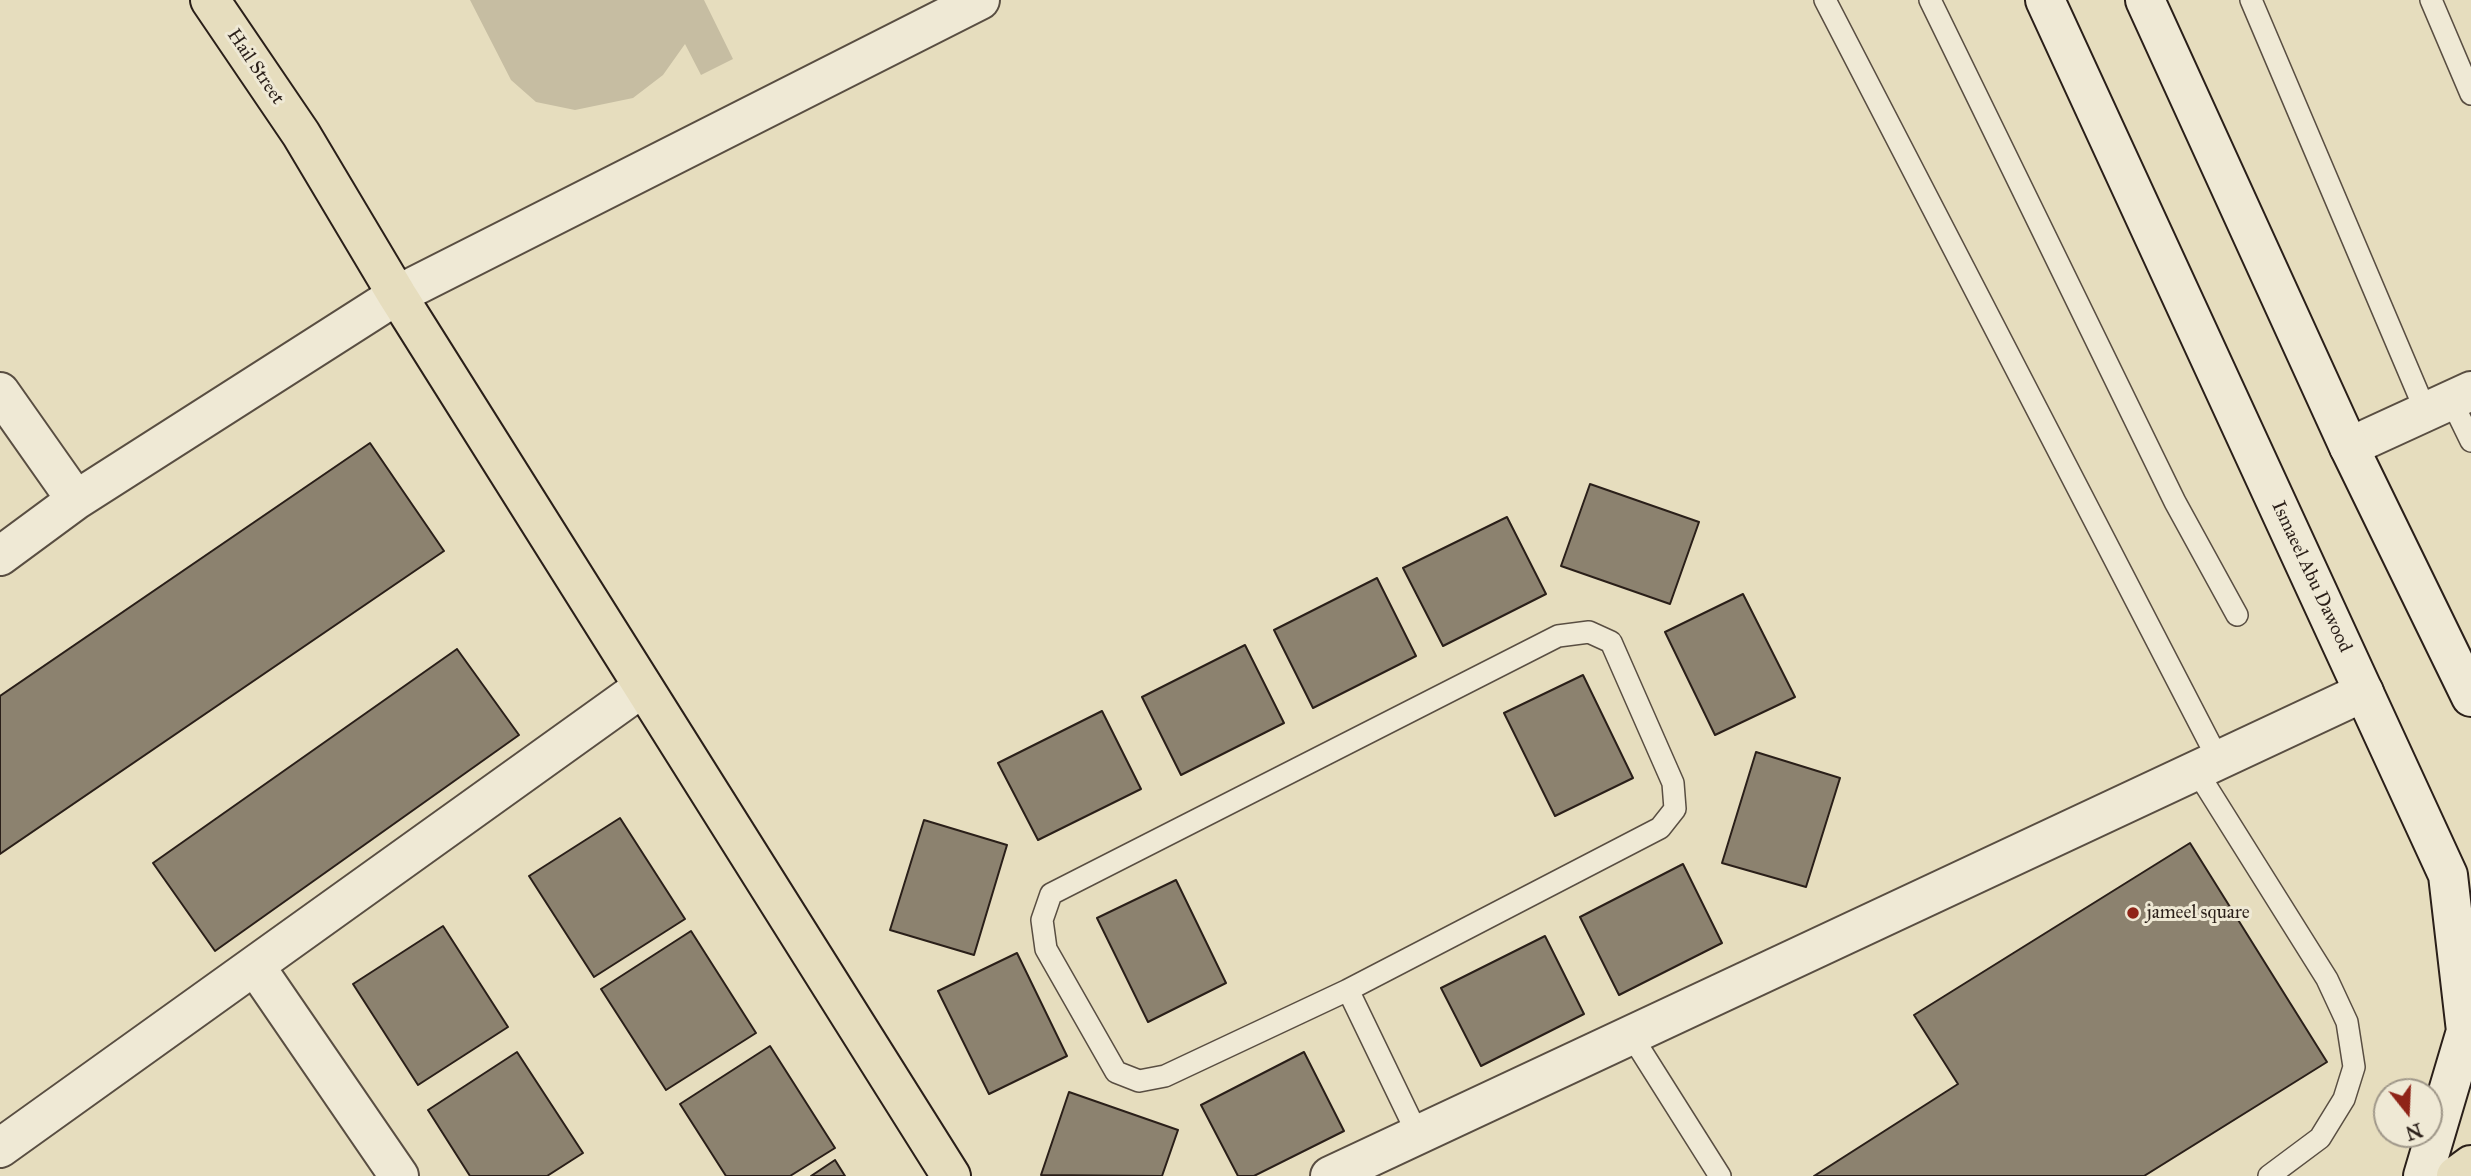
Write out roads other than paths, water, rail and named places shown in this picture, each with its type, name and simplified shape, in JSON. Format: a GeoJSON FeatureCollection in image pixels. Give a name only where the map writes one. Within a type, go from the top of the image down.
{"type":"FeatureCollection","features":[{"type":"Feature","properties":{"kind":"main road","name":"Hail Street"},"geometry":{"type":"LineString","coordinates":[[210,0],[301,134],[397,295],[951,1176]]}},
{"type":"Feature","properties":{"kind":"main road"},"geometry":{"type":"LineString","coordinates":[[2456,1176],[2471,1165]]}},
{"type":"Feature","properties":{"kind":"street"},"geometry":{"type":"LineString","coordinates":[[0,556],[76,500],[397,295],[980,0]]}},
{"type":"Feature","properties":{"kind":"street","name":"Ismaeel Abu Dawood"},"geometry":{"type":"LineString","coordinates":[[2045,0],[2448,875],[2466,1031],[2423,1176]]}},
{"type":"Feature","properties":{"kind":"street"},"geometry":{"type":"LineString","coordinates":[[2145,0],[2349,447],[2471,697]]}},
{"type":"Feature","properties":{"kind":"street"},"geometry":{"type":"LineString","coordinates":[[0,392],[76,500]]}},
{"type":"Feature","properties":{"kind":"street"},"geometry":{"type":"LineString","coordinates":[[2349,447],[2449,401]]}},
{"type":"Feature","properties":{"kind":"street"},"geometry":{"type":"LineString","coordinates":[[0,1148],[643,687]]}},
{"type":"Feature","properties":{"kind":"street"},"geometry":{"type":"LineString","coordinates":[[1330,1176],[2364,692]]}},
{"type":"Feature","properties":{"kind":"street"},"geometry":{"type":"LineString","coordinates":[[255,966],[399,1176]]}},
{"type":"Feature","properties":{"kind":"lane"},"geometry":{"type":"LineString","coordinates":[[1825,0],[2207,765],[2328,979],[2347,1022],[2354,1067],[2344,1099],[2320,1138],[2269,1176]]}},
{"type":"Feature","properties":{"kind":"lane"},"geometry":{"type":"LineString","coordinates":[[1930,0],[2175,502],[2237,615]]}},
{"type":"Feature","properties":{"kind":"lane"},"geometry":{"type":"LineString","coordinates":[[2251,0],[2471,441]]}},
{"type":"Feature","properties":{"kind":"lane"},"geometry":{"type":"LineString","coordinates":[[2431,0],[2471,94]]}},
{"type":"Feature","properties":{"kind":"lane"},"geometry":{"type":"LineString","coordinates":[[1589,632],[1611,642],[1673,782],[1675,809],[1660,828],[1348,990],[1165,1076],[1139,1081],[1116,1072],[1046,949],[1042,920],[1051,894],[1558,636],[1589,632]]}},
{"type":"Feature","properties":{"kind":"lane"},"geometry":{"type":"LineString","coordinates":[[2448,875],[2471,906]]}},
{"type":"Feature","properties":{"kind":"lane"},"geometry":{"type":"LineString","coordinates":[[1348,990],[1418,1135]]}},
{"type":"Feature","properties":{"kind":"lane"},"geometry":{"type":"LineString","coordinates":[[1631,1035],[1720,1176]]}},
{"type":"Feature","properties":{"kind":"place","name":"jameel square"},"geometry":{"type":"Point","coordinates":[2133,913]}}]}
